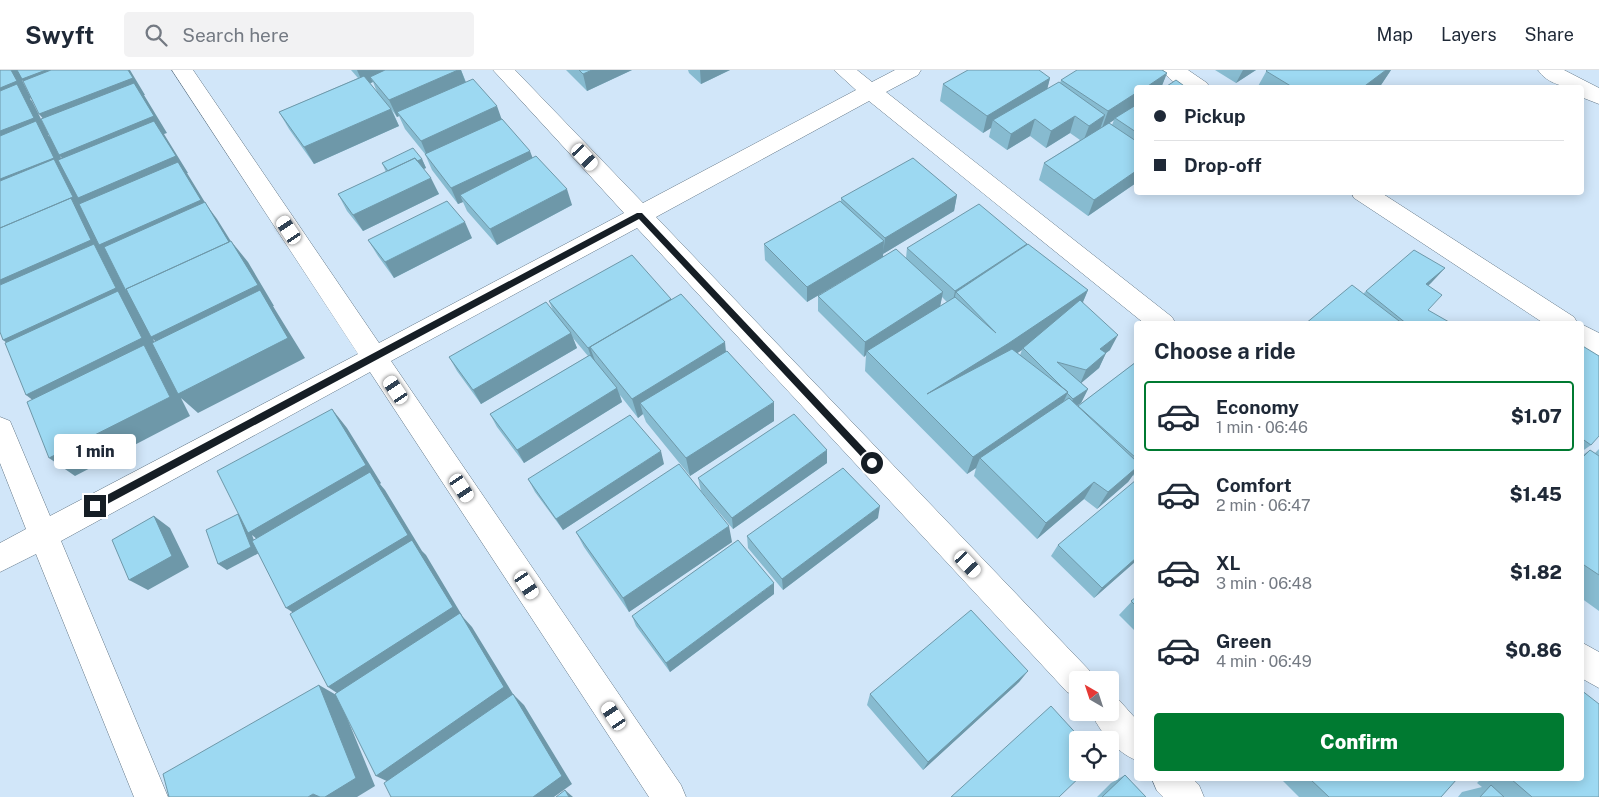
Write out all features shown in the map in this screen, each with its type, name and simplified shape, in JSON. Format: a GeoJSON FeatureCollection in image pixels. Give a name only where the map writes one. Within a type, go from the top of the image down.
{"type":"FeatureCollection","features":[{"type":"Feature","properties":{"kind":"street"},"geometry":{"type":"LineString","coordinates":[[182,70],[669,797]]}},
{"type":"Feature","properties":{"kind":"street"},"geometry":{"type":"LineString","coordinates":[[503,70],[1069,671]]}},
{"type":"Feature","properties":{"kind":"street"},"geometry":{"type":"LineString","coordinates":[[844,70],[1158,321]]}},
{"type":"Feature","properties":{"kind":"street"},"geometry":{"type":"LineString","coordinates":[[0,558],[911,70]]}},
{"type":"Feature","properties":{"kind":"street"},"geometry":{"type":"LineString","coordinates":[[1173,70],[1196,85]]}},
{"type":"Feature","properties":{"kind":"street"},"geometry":{"type":"LineString","coordinates":[[1548,70],[1576,85]]}},
{"type":"Feature","properties":{"kind":"street"},"geometry":{"type":"LineString","coordinates":[[1584,89],[1599,97]]}},
{"type":"Feature","properties":{"kind":"street"},"geometry":{"type":"LineString","coordinates":[[1367,195],[1560,321]]}},
{"type":"Feature","properties":{"kind":"street"},"geometry":{"type":"LineString","coordinates":[[1584,336],[1599,346]]}},
{"type":"Feature","properties":{"kind":"street"},"geometry":{"type":"LineString","coordinates":[[0,429],[151,797]]}},
{"type":"Feature","properties":{"kind":"street"},"geometry":{"type":"LineString","coordinates":[[1584,660],[1599,672]]}},
{"type":"Feature","properties":{"kind":"street"},"geometry":{"type":"LineString","coordinates":[[1115,721],[1134,742]]}},
{"type":"Feature","properties":{"kind":"street"},"geometry":{"type":"LineString","coordinates":[[1171,781],[1186,797]]}},
{"type":"Feature","properties":{"kind":"building"},"geometry":{"type":"Polygon","coordinates":[[[0,70],[11,70],[17,81],[0,88],[0,70]]]}},
{"type":"Feature","properties":{"kind":"building"},"geometry":{"type":"Polygon","coordinates":[[[17,70],[46,70],[22,79],[17,70]]]}},
{"type":"Feature","properties":{"kind":"building"},"geometry":{"type":"Polygon","coordinates":[[[51,70],[128,70],[133,78],[39,114],[23,81],[51,70]]]}},
{"type":"Feature","properties":{"kind":"building"},"geometry":{"type":"Polygon","coordinates":[[[385,70],[458,70],[389,100],[370,77],[385,70]]]}},
{"type":"Feature","properties":{"kind":"building"},"geometry":{"type":"Polygon","coordinates":[[[579,70],[592,70],[583,74],[579,70]]]}},
{"type":"Feature","properties":{"kind":"building"},"geometry":{"type":"Polygon","coordinates":[[[968,70],[1039,70],[1050,78],[987,116],[943,84],[968,70]]]}},
{"type":"Feature","properties":{"kind":"building"},"geometry":{"type":"Polygon","coordinates":[[[1077,70],[1162,70],[1167,73],[1149,85],[1134,85],[1134,94],[1108,111],[1061,80],[1077,70]]]}},
{"type":"Feature","properties":{"kind":"building"},"geometry":{"type":"Polygon","coordinates":[[[1386,70],[1366,85],[1289,85],[1266,71],[1386,70]]]}},
{"type":"Feature","properties":{"kind":"building"},"geometry":{"type":"Polygon","coordinates":[[[364,76],[391,109],[304,147],[279,112],[364,76]]]}},
{"type":"Feature","properties":{"kind":"building"},"geometry":{"type":"Polygon","coordinates":[[[473,79],[497,106],[421,141],[397,112],[473,79]]]}},
{"type":"Feature","properties":{"kind":"building"},"geometry":{"type":"Polygon","coordinates":[[[1176,80],[1183,85],[1168,85],[1176,80]]]}},
{"type":"Feature","properties":{"kind":"building"},"geometry":{"type":"Polygon","coordinates":[[[1059,82],[1105,115],[1089,126],[1075,116],[1051,131],[1035,119],[1011,134],[993,120],[1059,82]]]}},
{"type":"Feature","properties":{"kind":"building"},"geometry":{"type":"Polygon","coordinates":[[[134,83],[154,116],[59,155],[41,119],[134,83]]]}},
{"type":"Feature","properties":{"kind":"building"},"geometry":{"type":"Polygon","coordinates":[[[17,84],[34,118],[0,131],[0,91],[17,84]]]}},
{"type":"Feature","properties":{"kind":"building"},"geometry":{"type":"Polygon","coordinates":[[[1134,106],[1134,131],[1115,118],[1134,106]]]}},
{"type":"Feature","properties":{"kind":"building"},"geometry":{"type":"Polygon","coordinates":[[[502,119],[530,151],[451,188],[425,154],[502,119]]]}},
{"type":"Feature","properties":{"kind":"building"},"geometry":{"type":"Polygon","coordinates":[[[36,121],[54,158],[0,179],[0,136],[36,121]]]}},
{"type":"Feature","properties":{"kind":"building"},"geometry":{"type":"Polygon","coordinates":[[[154,121],[176,156],[78,198],[58,160],[154,121]]]}},
{"type":"Feature","properties":{"kind":"building"},"geometry":{"type":"Polygon","coordinates":[[[1109,123],[1134,140],[1134,172],[1094,200],[1044,163],[1109,123]]]}},
{"type":"Feature","properties":{"kind":"building"},"geometry":{"type":"Polygon","coordinates":[[[413,148],[422,159],[417,161],[415,158],[388,171],[382,163],[413,148]]]}},
{"type":"Feature","properties":{"kind":"building"},"geometry":{"type":"Polygon","coordinates":[[[536,156],[567,189],[490,229],[460,195],[536,156]]]}},
{"type":"Feature","properties":{"kind":"building"},"geometry":{"type":"Polygon","coordinates":[[[415,158],[431,178],[353,215],[338,194],[415,158]]]}},
{"type":"Feature","properties":{"kind":"building"},"geometry":{"type":"Polygon","coordinates":[[[913,158],[957,195],[885,238],[841,198],[913,158]]]}},
{"type":"Feature","properties":{"kind":"building"},"geometry":{"type":"Polygon","coordinates":[[[54,159],[73,197],[0,228],[0,181],[54,159]]]}},
{"type":"Feature","properties":{"kind":"building"},"geometry":{"type":"Polygon","coordinates":[[[178,162],[201,200],[99,245],[79,204],[178,162]]]}},
{"type":"Feature","properties":{"kind":"building"},"geometry":{"type":"Polygon","coordinates":[[[71,198],[91,240],[0,280],[0,228],[71,198]]]}},
{"type":"Feature","properties":{"kind":"building"},"geometry":{"type":"Polygon","coordinates":[[[447,201],[465,222],[385,262],[368,240],[447,201]]]}},
{"type":"Feature","properties":{"kind":"building"},"geometry":{"type":"Polygon","coordinates":[[[840,201],[884,241],[807,287],[764,244],[840,201]]]}},
{"type":"Feature","properties":{"kind":"building"},"geometry":{"type":"Polygon","coordinates":[[[205,202],[229,242],[126,289],[126,291],[104,247],[205,202]]]}},
{"type":"Feature","properties":{"kind":"building"},"geometry":{"type":"Polygon","coordinates":[[[979,204],[1027,244],[955,291],[907,248],[979,204]]]}},
{"type":"Feature","properties":{"kind":"building"},"geometry":{"type":"Polygon","coordinates":[[[231,241],[258,285],[151,337],[126,289],[231,241]]]}},
{"type":"Feature","properties":{"kind":"building"},"geometry":{"type":"Polygon","coordinates":[[[94,244],[116,288],[3,340],[0,332],[0,285],[94,244]]]}},
{"type":"Feature","properties":{"kind":"building"},"geometry":{"type":"Polygon","coordinates":[[[1028,244],[1088,290],[1009,343],[927,394],[1012,349],[1068,392],[973,457],[867,351],[955,297],[996,333],[956,292],[1028,244]]]}},
{"type":"Feature","properties":{"kind":"building"},"geometry":{"type":"Polygon","coordinates":[[[896,249],[943,292],[865,342],[818,296],[896,249]]]}},
{"type":"Feature","properties":{"kind":"building"},"geometry":{"type":"Polygon","coordinates":[[[1414,250],[1445,268],[1426,284],[1442,295],[1428,310],[1447,321],[1403,321],[1366,291],[1414,250]]]}},
{"type":"Feature","properties":{"kind":"building"},"geometry":{"type":"Polygon","coordinates":[[[632,255],[671,299],[588,348],[549,301],[632,255]]]}},
{"type":"Feature","properties":{"kind":"building"},"geometry":{"type":"Polygon","coordinates":[[[1352,285],[1399,321],[1309,321],[1352,285]]]}},
{"type":"Feature","properties":{"kind":"building"},"geometry":{"type":"Polygon","coordinates":[[[260,290],[288,338],[178,394],[152,343],[260,290]]]}},
{"type":"Feature","properties":{"kind":"building"},"geometry":{"type":"Polygon","coordinates":[[[118,291],[142,338],[26,395],[5,343],[118,291]]]}},
{"type":"Feature","properties":{"kind":"building"},"geometry":{"type":"Polygon","coordinates":[[[681,294],[725,342],[632,399],[590,347],[681,294]]]}},
{"type":"Feature","properties":{"kind":"building"},"geometry":{"type":"Polygon","coordinates":[[[1080,300],[1118,335],[1100,349],[1106,353],[1086,370],[1057,362],[1088,389],[1073,399],[1023,348],[1080,300]]]}},
{"type":"Feature","properties":{"kind":"building"},"geometry":{"type":"Polygon","coordinates":[[[546,302],[571,333],[473,390],[449,357],[546,302]]]}},
{"type":"Feature","properties":{"kind":"building"},"geometry":{"type":"Polygon","coordinates":[[[144,345],[170,397],[49,458],[27,402],[144,345]]]}},
{"type":"Feature","properties":{"kind":"building"},"geometry":{"type":"Polygon","coordinates":[[[1584,347],[1599,356],[1599,436],[1591,445],[1584,440],[1584,347]]]}},
{"type":"Feature","properties":{"kind":"building"},"geometry":{"type":"Polygon","coordinates":[[[727,351],[774,402],[686,458],[640,403],[727,351]]]}},
{"type":"Feature","properties":{"kind":"building"},"geometry":{"type":"Polygon","coordinates":[[[590,355],[617,388],[517,450],[490,414],[590,355]]]}},
{"type":"Feature","properties":{"kind":"building"},"geometry":{"type":"Polygon","coordinates":[[[1134,364],[1134,456],[1078,406],[1134,364]]]}},
{"type":"Feature","properties":{"kind":"building"},"geometry":{"type":"Polygon","coordinates":[[[1069,398],[1134,459],[1134,470],[1108,492],[1094,482],[1046,523],[980,458],[1069,398]]]}},
{"type":"Feature","properties":{"kind":"building"},"geometry":{"type":"Polygon","coordinates":[[[332,409],[366,465],[248,533],[217,471],[332,409]]]}},
{"type":"Feature","properties":{"kind":"building"},"geometry":{"type":"Polygon","coordinates":[[[794,414],[827,450],[732,518],[698,478],[794,414]]]}},
{"type":"Feature","properties":{"kind":"building"},"geometry":{"type":"Polygon","coordinates":[[[630,415],[661,451],[556,519],[528,479],[630,415]]]}},
{"type":"Feature","properties":{"kind":"building"},"geometry":{"type":"Polygon","coordinates":[[[1590,450],[1599,456],[1599,575],[1584,565],[1584,456],[1590,450]]]}},
{"type":"Feature","properties":{"kind":"building"},"geometry":{"type":"Polygon","coordinates":[[[679,464],[729,526],[623,598],[576,532],[679,464]]]}},
{"type":"Feature","properties":{"kind":"building"},"geometry":{"type":"Polygon","coordinates":[[[843,468],[880,506],[782,579],[747,536],[843,468]]]}},
{"type":"Feature","properties":{"kind":"building"},"geometry":{"type":"Polygon","coordinates":[[[370,472],[408,535],[286,608],[252,541],[370,472]]]}},
{"type":"Feature","properties":{"kind":"building"},"geometry":{"type":"Polygon","coordinates":[[[1134,482],[1134,560],[1102,588],[1058,545],[1134,482]]]}},
{"type":"Feature","properties":{"kind":"building"},"geometry":{"type":"Polygon","coordinates":[[[238,514],[251,547],[218,564],[206,530],[238,514]]]}},
{"type":"Feature","properties":{"kind":"building"},"geometry":{"type":"Polygon","coordinates":[[[154,516],[172,556],[129,580],[112,540],[154,516]]]}},
{"type":"Feature","properties":{"kind":"building"},"geometry":{"type":"Polygon","coordinates":[[[412,540],[453,607],[328,687],[290,614],[412,540]]]}},
{"type":"Feature","properties":{"kind":"building"},"geometry":{"type":"Polygon","coordinates":[[[738,540],[774,583],[666,663],[632,616],[738,540]]]}},
{"type":"Feature","properties":{"kind":"building"},"geometry":{"type":"Polygon","coordinates":[[[971,610],[1028,671],[928,762],[870,694],[971,610]]]}},
{"type":"Feature","properties":{"kind":"building"},"geometry":{"type":"Polygon","coordinates":[[[460,613],[504,687],[376,776],[335,694],[460,613]]]}},
{"type":"Feature","properties":{"kind":"building"},"geometry":{"type":"Polygon","coordinates":[[[319,685],[356,778],[325,797],[313,794],[308,797],[169,797],[163,774],[319,685]]]}},
{"type":"Feature","properties":{"kind":"building"},"geometry":{"type":"Polygon","coordinates":[[[1584,692],[1599,704],[1599,797],[1532,797],[1513,781],[1584,781],[1584,692]]]}},
{"type":"Feature","properties":{"kind":"building"},"geometry":{"type":"Polygon","coordinates":[[[513,694],[562,776],[533,797],[391,797],[384,783],[513,694]]]}},
{"type":"Feature","properties":{"kind":"building"},"geometry":{"type":"Polygon","coordinates":[[[1051,706],[1074,731],[1069,731],[1069,781],[1076,781],[1059,797],[951,797],[1051,706]]]}},
{"type":"Feature","properties":{"kind":"building"},"geometry":{"type":"Polygon","coordinates":[[[1125,775],[1146,797],[1102,797],[1125,775]]]}},
{"type":"Feature","properties":{"kind":"building"},"geometry":{"type":"Polygon","coordinates":[[[1312,781],[1455,781],[1441,797],[1329,797],[1312,781]]]}},
{"type":"Feature","properties":{"kind":"building"},"geometry":{"type":"Polygon","coordinates":[[[1491,785],[1504,797],[1480,797],[1491,785]]]}},
{"type":"Feature","properties":{"kind":"building"},"geometry":{"type":"Polygon","coordinates":[[[565,790],[569,797],[556,797],[565,790]]]}},
{"type":"Feature","properties":{"kind":"route"},"geometry":{"type":"LineString","coordinates":[[95,506],[640,215],[872,463]]}}]}
